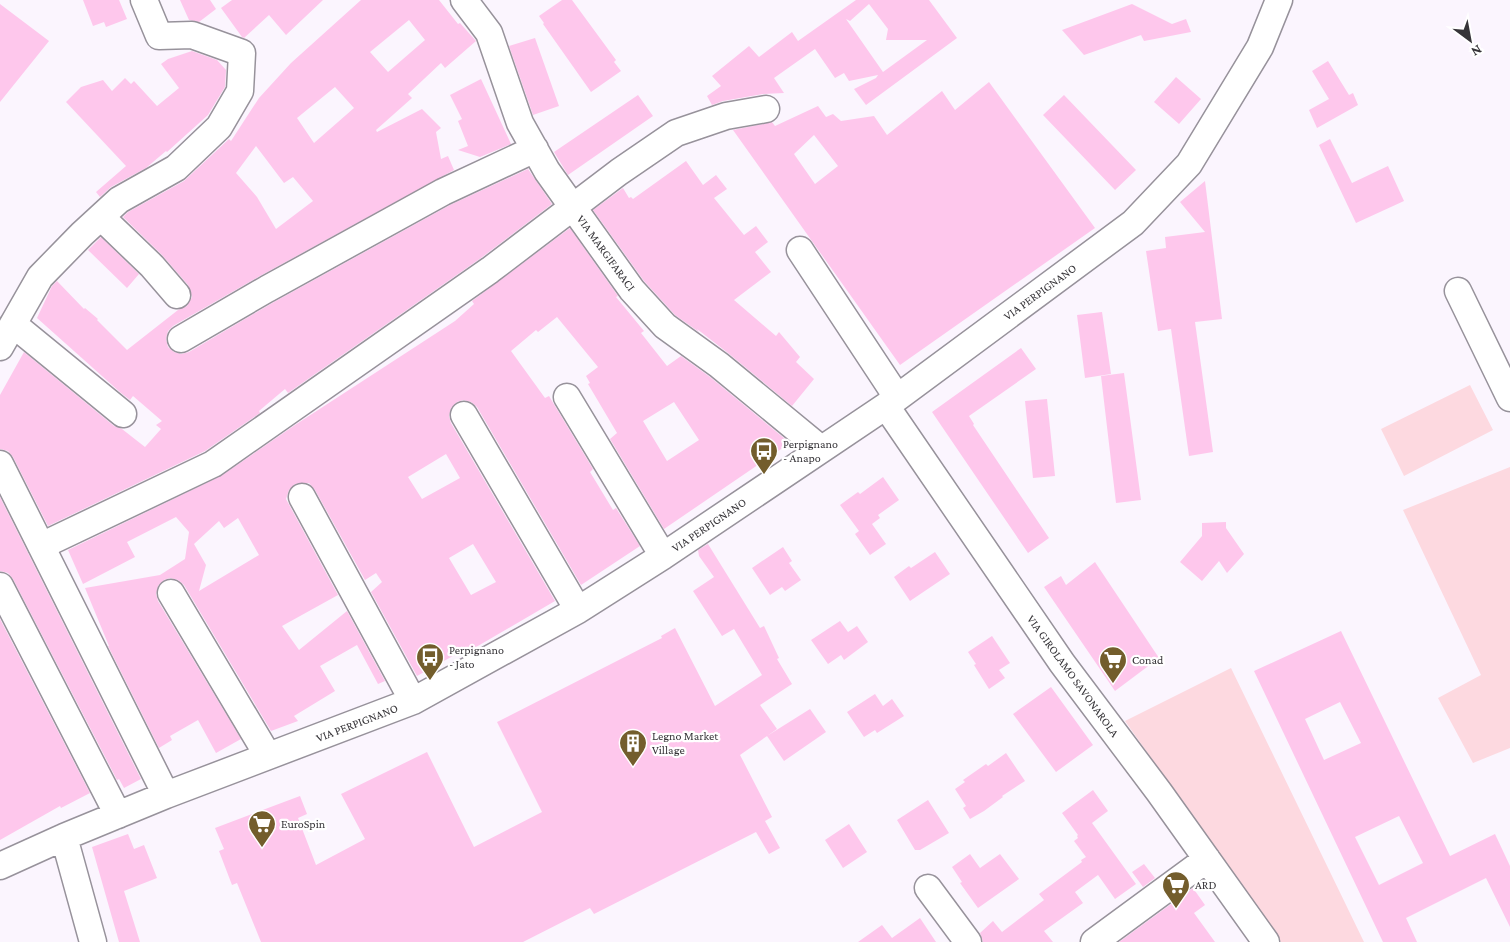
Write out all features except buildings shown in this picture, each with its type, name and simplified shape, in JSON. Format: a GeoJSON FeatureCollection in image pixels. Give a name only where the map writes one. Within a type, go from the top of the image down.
{"type":"FeatureCollection","features":[{"type":"Feature","properties":{"kind":"street"},"geometry":{"type":"LineString","coordinates":[[0,347],[40,277],[119,200],[176,168],[219,128],[240,91],[242,53],[192,35],[159,36],[144,0]]}},
{"type":"Feature","properties":{"kind":"street","name":"VIA MARGIFARACI"},"geometry":{"type":"LineString","coordinates":[[464,0],[489,33],[520,123],[547,171],[589,227],[632,290],[665,326],[719,365],[821,449]]}},
{"type":"Feature","properties":{"kind":"street","name":"VIA PERPIGNANO"},"geometry":{"type":"LineString","coordinates":[[0,866],[118,814],[413,701],[578,610],[663,556],[821,449],[891,401],[1132,223],[1188,164],[1260,47],[1278,0]]}},
{"type":"Feature","properties":{"kind":"street"},"geometry":{"type":"LineString","coordinates":[[41,546],[212,464],[490,270],[572,206],[676,133],[726,116],[766,109]]}},
{"type":"Feature","properties":{"kind":"street"},"geometry":{"type":"LineString","coordinates":[[181,339],[275,284],[434,196],[535,149]]}},
{"type":"Feature","properties":{"kind":"street"},"geometry":{"type":"LineString","coordinates":[[101,217],[152,266],[177,295]]}},
{"type":"Feature","properties":{"kind":"street","name":"VIA GIROLAMO SAVONAROLA"},"geometry":{"type":"LineString","coordinates":[[800,250],[891,401],[1062,663],[1266,942]]}},
{"type":"Feature","properties":{"kind":"street"},"geometry":{"type":"LineString","coordinates":[[1458,291],[1510,398]]}},
{"type":"Feature","properties":{"kind":"street"},"geometry":{"type":"LineString","coordinates":[[13,324],[123,414]]}},
{"type":"Feature","properties":{"kind":"street"},"geometry":{"type":"LineString","coordinates":[[567,397],[663,556]]}},
{"type":"Feature","properties":{"kind":"street"},"geometry":{"type":"LineString","coordinates":[[464,415],[578,610]]}},
{"type":"Feature","properties":{"kind":"street"},"geometry":{"type":"LineString","coordinates":[[0,464],[166,795]]}},
{"type":"Feature","properties":{"kind":"street"},"geometry":{"type":"LineString","coordinates":[[302,498],[413,701]]}},
{"type":"Feature","properties":{"kind":"street"},"geometry":{"type":"LineString","coordinates":[[0,586],[118,814]]}},
{"type":"Feature","properties":{"kind":"street"},"geometry":{"type":"LineString","coordinates":[[171,593],[268,756]]}},
{"type":"Feature","properties":{"kind":"street"},"geometry":{"type":"LineString","coordinates":[[64,837],[93,942]]}},
{"type":"Feature","properties":{"kind":"street"},"geometry":{"type":"LineString","coordinates":[[1094,942],[1207,859]]}},
{"type":"Feature","properties":{"kind":"street"},"geometry":{"type":"LineString","coordinates":[[928,888],[968,942]]}},
{"type":"Feature","properties":{"kind":"shaded area"},"geometry":{"type":"Polygon","coordinates":[[[1470,385],[1493,430],[1404,476],[1381,429],[1470,385]]]}},
{"type":"Feature","properties":{"kind":"shaded area"},"geometry":{"type":"Polygon","coordinates":[[[1510,467],[1510,748],[1473,763],[1438,698],[1481,675],[1403,510],[1510,467]]]}},
{"type":"Feature","properties":{"kind":"shaded area"},"geometry":{"type":"Polygon","coordinates":[[[1231,668],[1364,942],[1281,942],[1125,721],[1231,668]]]}},
{"type":"Feature","properties":{"kind":"place","name":"Perpignano - Anapo"},"geometry":{"type":"Point","coordinates":[764,475]}},
{"type":"Feature","properties":{"kind":"place","name":"Perpignano - Jato"},"geometry":{"type":"Point","coordinates":[430,681]}},
{"type":"Feature","properties":{"kind":"place","name":"Conad"},"geometry":{"type":"Point","coordinates":[1113,684]}},
{"type":"Feature","properties":{"kind":"place","name":"Legno Market Village"},"geometry":{"type":"Point","coordinates":[633,767]}},
{"type":"Feature","properties":{"kind":"place","name":"EuroSpin"},"geometry":{"type":"Point","coordinates":[262,848]}},
{"type":"Feature","properties":{"kind":"place","name":"ARD"},"geometry":{"type":"Point","coordinates":[1176,909]}}]}
